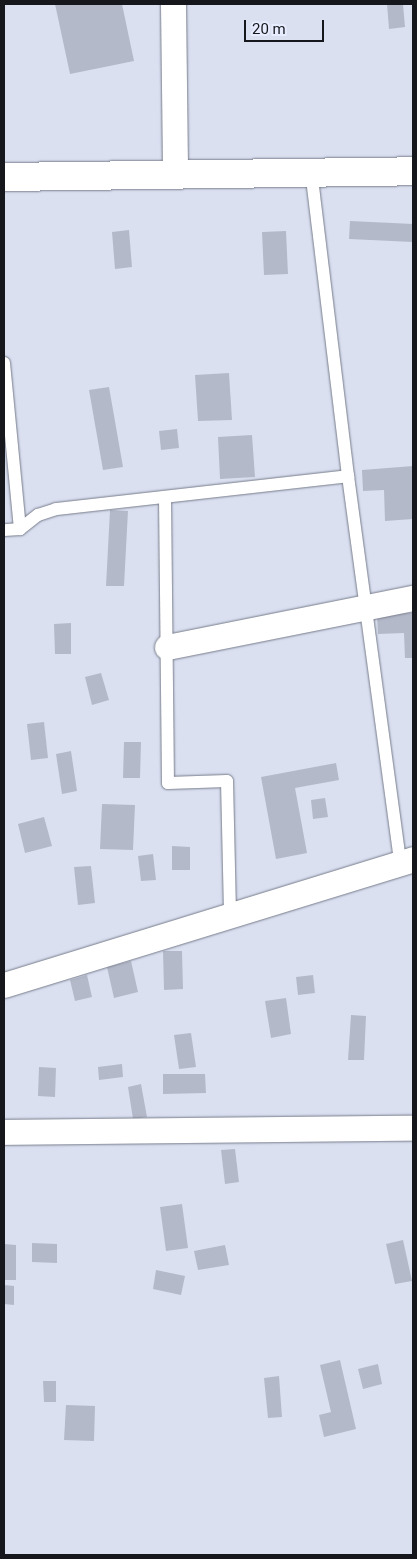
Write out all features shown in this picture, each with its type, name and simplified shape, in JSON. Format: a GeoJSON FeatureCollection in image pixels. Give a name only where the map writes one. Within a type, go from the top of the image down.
{"type":"FeatureCollection","features":[{"type":"Feature","properties":{"kind":"street"},"geometry":{"type":"LineString","coordinates":[[173,4],[175,174]]}},
{"type":"Feature","properties":{"kind":"street"},"geometry":{"type":"LineString","coordinates":[[4,177],[413,171]]}},
{"type":"Feature","properties":{"kind":"street"},"geometry":{"type":"LineString","coordinates":[[167,647],[365,605],[413,598]]}},
{"type":"Feature","properties":{"kind":"street"},"geometry":{"type":"LineString","coordinates":[[4,986],[407,861]]}},
{"type":"Feature","properties":{"kind":"street"},"geometry":{"type":"LineString","coordinates":[[4,1132],[413,1128]]}},
{"type":"Feature","properties":{"kind":"lane"},"geometry":{"type":"LineString","coordinates":[[311,172],[365,605],[407,861]]}},
{"type":"Feature","properties":{"kind":"lane"},"geometry":{"type":"LineString","coordinates":[[4,363],[20,529]]}},
{"type":"Feature","properties":{"kind":"lane"},"geometry":{"type":"LineString","coordinates":[[4,530],[20,529],[38,515],[56,510],[348,476]]}},
{"type":"Feature","properties":{"kind":"lane"},"geometry":{"type":"LineString","coordinates":[[164,497],[168,783],[227,781],[230,916]]}},
{"type":"Feature","properties":{"kind":"building"},"geometry":{"type":"Polygon","coordinates":[[[55,4],[122,4],[134,61],[70,74],[55,4]]]}},
{"type":"Feature","properties":{"kind":"building"},"geometry":{"type":"Polygon","coordinates":[[[387,4],[403,4],[405,27],[389,29],[387,4]]]}},
{"type":"Feature","properties":{"kind":"building"},"geometry":{"type":"Polygon","coordinates":[[[350,221],[413,224],[413,242],[349,239],[350,221]]]}},
{"type":"Feature","properties":{"kind":"building"},"geometry":{"type":"Polygon","coordinates":[[[129,230],[132,267],[115,269],[112,232],[129,230]]]}},
{"type":"Feature","properties":{"kind":"building"},"geometry":{"type":"Polygon","coordinates":[[[286,231],[288,274],[264,275],[262,232],[286,231]]]}},
{"type":"Feature","properties":{"kind":"building"},"geometry":{"type":"Polygon","coordinates":[[[229,373],[232,420],[198,421],[195,375],[229,373]]]}},
{"type":"Feature","properties":{"kind":"building"},"geometry":{"type":"Polygon","coordinates":[[[109,387],[123,467],[103,470],[89,390],[109,387]]]}},
{"type":"Feature","properties":{"kind":"building"},"geometry":{"type":"Polygon","coordinates":[[[177,429],[179,448],[161,450],[159,431],[177,429]]]}},
{"type":"Feature","properties":{"kind":"building"},"geometry":{"type":"Polygon","coordinates":[[[252,435],[255,477],[220,479],[218,437],[252,435]]]}},
{"type":"Feature","properties":{"kind":"building"},"geometry":{"type":"Polygon","coordinates":[[[413,466],[413,519],[385,521],[384,490],[363,491],[362,470],[413,466]]]}},
{"type":"Feature","properties":{"kind":"building"},"geometry":{"type":"Polygon","coordinates":[[[110,510],[128,511],[124,586],[106,586],[110,510]]]}},
{"type":"Feature","properties":{"kind":"building"},"geometry":{"type":"Polygon","coordinates":[[[413,613],[413,658],[405,658],[404,633],[378,634],[377,614],[413,613]]]}},
{"type":"Feature","properties":{"kind":"building"},"geometry":{"type":"Polygon","coordinates":[[[71,623],[71,654],[55,654],[54,624],[71,623]]]}},
{"type":"Feature","properties":{"kind":"building"},"geometry":{"type":"Polygon","coordinates":[[[101,673],[109,700],[92,705],[85,677],[101,673]]]}},
{"type":"Feature","properties":{"kind":"building"},"geometry":{"type":"Polygon","coordinates":[[[44,722],[48,758],[31,760],[27,724],[44,722]]]}},
{"type":"Feature","properties":{"kind":"building"},"geometry":{"type":"Polygon","coordinates":[[[124,742],[141,742],[140,778],[123,778],[124,742]]]}},
{"type":"Feature","properties":{"kind":"building"},"geometry":{"type":"Polygon","coordinates":[[[71,751],[77,791],[62,794],[56,754],[71,751]]]}},
{"type":"Feature","properties":{"kind":"building"},"geometry":{"type":"Polygon","coordinates":[[[336,763],[339,780],[295,788],[307,853],[276,859],[261,777],[336,763]]]}},
{"type":"Feature","properties":{"kind":"building"},"geometry":{"type":"Polygon","coordinates":[[[325,798],[328,817],[313,819],[311,800],[325,798]]]}},
{"type":"Feature","properties":{"kind":"building"},"geometry":{"type":"Polygon","coordinates":[[[102,804],[135,805],[133,850],[100,849],[102,804]]]}},
{"type":"Feature","properties":{"kind":"building"},"geometry":{"type":"Polygon","coordinates":[[[44,817],[52,846],[25,853],[18,824],[44,817]]]}},
{"type":"Feature","properties":{"kind":"building"},"geometry":{"type":"Polygon","coordinates":[[[172,846],[190,847],[190,870],[172,870],[172,846]]]}},
{"type":"Feature","properties":{"kind":"building"},"geometry":{"type":"Polygon","coordinates":[[[153,854],[156,880],[141,881],[138,856],[153,854]]]}},
{"type":"Feature","properties":{"kind":"building"},"geometry":{"type":"Polygon","coordinates":[[[91,866],[95,903],[78,905],[74,867],[91,866]]]}},
{"type":"Feature","properties":{"kind":"building"},"geometry":{"type":"Polygon","coordinates":[[[163,951],[182,951],[183,989],[164,990],[163,951]]]}},
{"type":"Feature","properties":{"kind":"building"},"geometry":{"type":"Polygon","coordinates":[[[131,961],[138,992],[114,998],[107,967],[131,961]]]}},
{"type":"Feature","properties":{"kind":"building"},"geometry":{"type":"Polygon","coordinates":[[[87,975],[92,997],[75,1001],[70,980],[87,975]]]}},
{"type":"Feature","properties":{"kind":"building"},"geometry":{"type":"Polygon","coordinates":[[[313,975],[315,993],[298,995],[296,977],[313,975]]]}},
{"type":"Feature","properties":{"kind":"building"},"geometry":{"type":"Polygon","coordinates":[[[286,998],[291,1034],[271,1038],[265,1001],[286,998]]]}},
{"type":"Feature","properties":{"kind":"building"},"geometry":{"type":"Polygon","coordinates":[[[351,1015],[366,1016],[364,1060],[348,1060],[351,1015]]]}},
{"type":"Feature","properties":{"kind":"building"},"geometry":{"type":"Polygon","coordinates":[[[191,1033],[196,1067],[179,1069],[174,1035],[191,1033]]]}},
{"type":"Feature","properties":{"kind":"building"},"geometry":{"type":"Polygon","coordinates":[[[122,1064],[123,1077],[99,1080],[98,1067],[122,1064]]]}},
{"type":"Feature","properties":{"kind":"building"},"geometry":{"type":"Polygon","coordinates":[[[39,1067],[56,1068],[55,1097],[38,1096],[39,1067]]]}},
{"type":"Feature","properties":{"kind":"building"},"geometry":{"type":"Polygon","coordinates":[[[163,1074],[205,1074],[206,1093],[163,1094],[163,1074]]]}},
{"type":"Feature","properties":{"kind":"building"},"geometry":{"type":"Polygon","coordinates":[[[141,1084],[147,1117],[133,1119],[128,1087],[141,1084]]]}},
{"type":"Feature","properties":{"kind":"building"},"geometry":{"type":"Polygon","coordinates":[[[235,1149],[239,1182],[225,1184],[221,1150],[235,1149]]]}},
{"type":"Feature","properties":{"kind":"building"},"geometry":{"type":"Polygon","coordinates":[[[182,1204],[188,1248],[166,1251],[160,1207],[182,1204]]]}},
{"type":"Feature","properties":{"kind":"building"},"geometry":{"type":"Polygon","coordinates":[[[403,1240],[412,1281],[395,1284],[386,1244],[403,1240]]]}},
{"type":"Feature","properties":{"kind":"building"},"geometry":{"type":"Polygon","coordinates":[[[32,1243],[57,1244],[57,1263],[32,1262],[32,1243]]]}},
{"type":"Feature","properties":{"kind":"building"},"geometry":{"type":"Polygon","coordinates":[[[4,1244],[16,1245],[16,1280],[4,1280],[4,1244]]]}},
{"type":"Feature","properties":{"kind":"building"},"geometry":{"type":"Polygon","coordinates":[[[225,1245],[229,1265],[198,1270],[194,1251],[225,1245]]]}},
{"type":"Feature","properties":{"kind":"building"},"geometry":{"type":"Polygon","coordinates":[[[156,1270],[185,1276],[181,1295],[153,1289],[156,1270]]]}},
{"type":"Feature","properties":{"kind":"building"},"geometry":{"type":"Polygon","coordinates":[[[4,1285],[14,1286],[14,1305],[4,1304],[4,1285]]]}},
{"type":"Feature","properties":{"kind":"building"},"geometry":{"type":"Polygon","coordinates":[[[340,1360],[356,1429],[324,1437],[319,1415],[331,1412],[320,1365],[340,1360]]]}},
{"type":"Feature","properties":{"kind":"building"},"geometry":{"type":"Polygon","coordinates":[[[378,1364],[382,1384],[363,1389],[358,1369],[378,1364]]]}},
{"type":"Feature","properties":{"kind":"building"},"geometry":{"type":"Polygon","coordinates":[[[279,1376],[282,1417],[268,1418],[264,1378],[279,1376]]]}},
{"type":"Feature","properties":{"kind":"building"},"geometry":{"type":"Polygon","coordinates":[[[43,1381],[56,1381],[56,1402],[44,1402],[43,1381]]]}},
{"type":"Feature","properties":{"kind":"building"},"geometry":{"type":"Polygon","coordinates":[[[66,1405],[95,1406],[94,1441],[64,1440],[66,1405]]]}}]}
